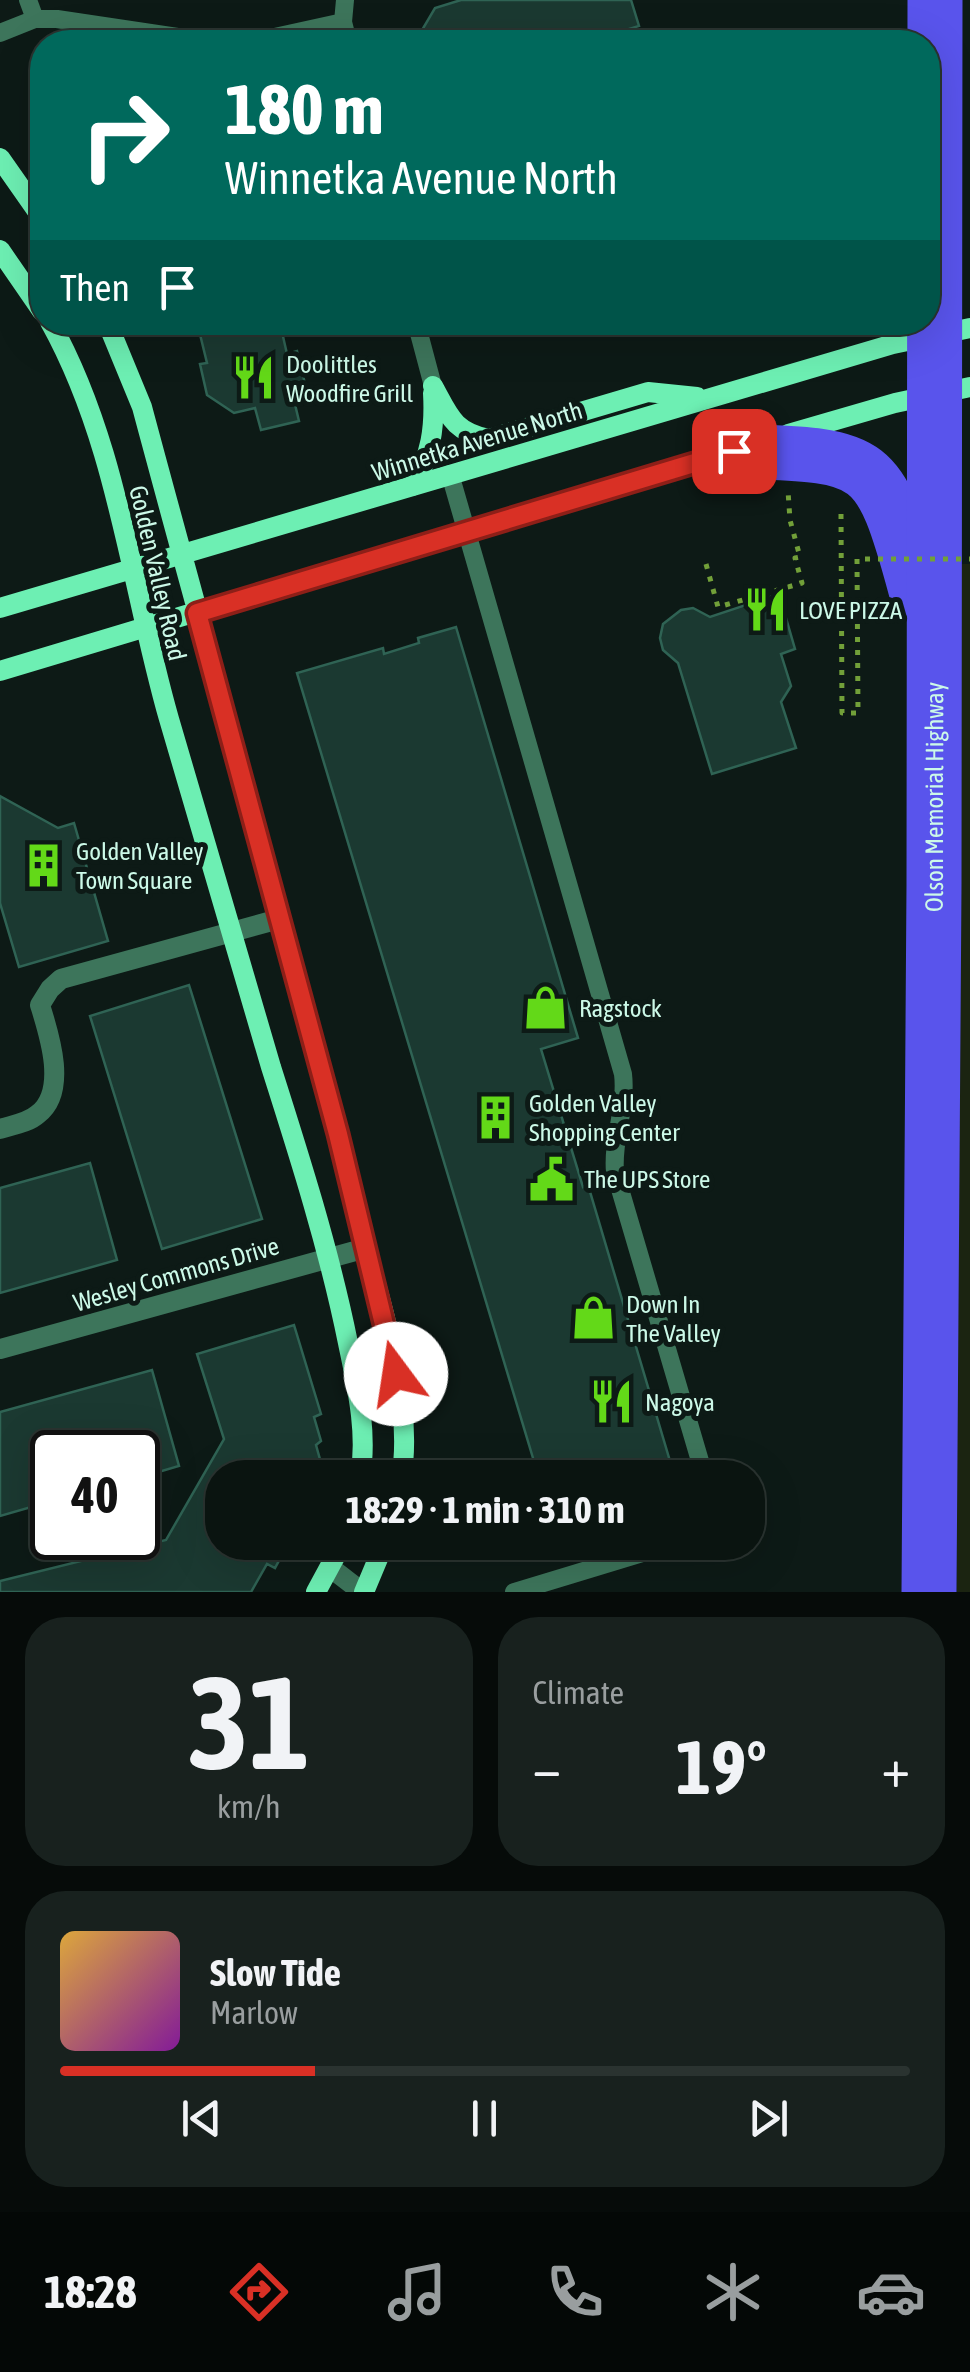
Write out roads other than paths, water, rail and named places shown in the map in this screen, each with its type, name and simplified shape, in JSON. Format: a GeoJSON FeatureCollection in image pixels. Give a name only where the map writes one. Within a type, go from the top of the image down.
{"type":"FeatureCollection","features":[{"type":"Feature","properties":{"kind":"highway","name":"Olson Memorial Highway"},"geometry":{"type":"LineString","coordinates":[[935,0],[937,30]]}},
{"type":"Feature","properties":{"kind":"highway","name":"Olson Memorial Highway"},"geometry":{"type":"LineString","coordinates":[[929,1592],[933,654],[952,391],[940,98]]}},
{"type":"Feature","properties":{"kind":"highway"},"geometry":{"type":"LineString","coordinates":[[734,451],[841,458],[870,476],[894,516],[933,654]]}},
{"type":"Feature","properties":{"kind":"street"},"geometry":{"type":"LineString","coordinates":[[0,158],[30,201]]}},
{"type":"Feature","properties":{"kind":"street"},"geometry":{"type":"LineString","coordinates":[[0,250],[30,294]]}},
{"type":"Feature","properties":{"kind":"street","name":"Golden Valley Road"},"geometry":{"type":"LineString","coordinates":[[56,335],[95,422],[145,629],[230,932],[328,1258],[359,1394],[361,1460]]}},
{"type":"Feature","properties":{"kind":"street","name":"Golden Valley Road"},"geometry":{"type":"LineString","coordinates":[[113,335],[142,407],[366,1248],[405,1420],[402,1460]]}},
{"type":"Feature","properties":{"kind":"street","name":"Winnetka Avenue North"},"geometry":{"type":"LineString","coordinates":[[0,608],[892,344],[937,335]]}},
{"type":"Feature","properties":{"kind":"street"},"geometry":{"type":"LineString","coordinates":[[432,386],[453,422],[466,434],[489,439],[648,392],[710,398]]}},
{"type":"Feature","properties":{"kind":"street"},"geometry":{"type":"LineString","coordinates":[[413,486],[427,461],[432,437],[432,386]]}},
{"type":"Feature","properties":{"kind":"street"},"geometry":{"type":"LineString","coordinates":[[0,671],[852,415],[952,391]]}},
{"type":"Feature","properties":{"kind":"street"},"geometry":{"type":"LineString","coordinates":[[0,1129],[39,1114],[49,1102],[53,1061],[40,1005],[61,979],[279,919]]}},
{"type":"Feature","properties":{"kind":"street","name":"Wesley Commons Drive"},"geometry":{"type":"LineString","coordinates":[[0,1348],[366,1248]]}},
{"type":"Feature","properties":{"kind":"street"},"geometry":{"type":"LineString","coordinates":[[316,1592],[335,1560]]}},
{"type":"Feature","properties":{"kind":"street"},"geometry":{"type":"LineString","coordinates":[[331,1568],[363,1592],[377,1560]]}},
{"type":"Feature","properties":{"kind":"lane"},"geometry":{"type":"LineString","coordinates":[[28,0],[36,19]]}},
{"type":"Feature","properties":{"kind":"lane"},"geometry":{"type":"LineString","coordinates":[[345,0],[345,30]]}},
{"type":"Feature","properties":{"kind":"lane"},"geometry":{"type":"LineString","coordinates":[[0,32],[36,19],[131,30]]}},
{"type":"Feature","properties":{"kind":"lane"},"geometry":{"type":"LineString","coordinates":[[306,30],[343,22]]}},
{"type":"Feature","properties":{"kind":"lane"},"geometry":{"type":"LineString","coordinates":[[419,335],[432,386]]}},
{"type":"Feature","properties":{"kind":"lane"},"geometry":{"type":"LineString","coordinates":[[450,474],[624,1074],[626,1094],[615,1172],[700,1460]]}},
{"type":"Feature","properties":{"kind":"lane"},"geometry":{"type":"LineString","coordinates":[[514,1592],[619,1560]]}},
{"type":"Feature","properties":{"kind":"place","name":"Doolittles Woodfire Grill"},"geometry":{"type":"Point","coordinates":[253,378]}},
{"type":"Feature","properties":{"kind":"place","name":"LOVE PIZZA"},"geometry":{"type":"Point","coordinates":[766,610]}},
{"type":"Feature","properties":{"kind":"place","name":"Golden Valley Town Square"},"geometry":{"type":"Point","coordinates":[43,865]}},
{"type":"Feature","properties":{"kind":"place","name":"Ragstock"},"geometry":{"type":"Point","coordinates":[546,1008]}},
{"type":"Feature","properties":{"kind":"place","name":"Golden Valley Shopping Center"},"geometry":{"type":"Point","coordinates":[496,1117]}},
{"type":"Feature","properties":{"kind":"place","name":"The UPS Store"},"geometry":{"type":"Point","coordinates":[551,1179]}},
{"type":"Feature","properties":{"kind":"place","name":"Down In The Valley"},"geometry":{"type":"Point","coordinates":[593,1318]}},
{"type":"Feature","properties":{"kind":"place","name":"Nagoya"},"geometry":{"type":"Point","coordinates":[612,1402]}}]}
